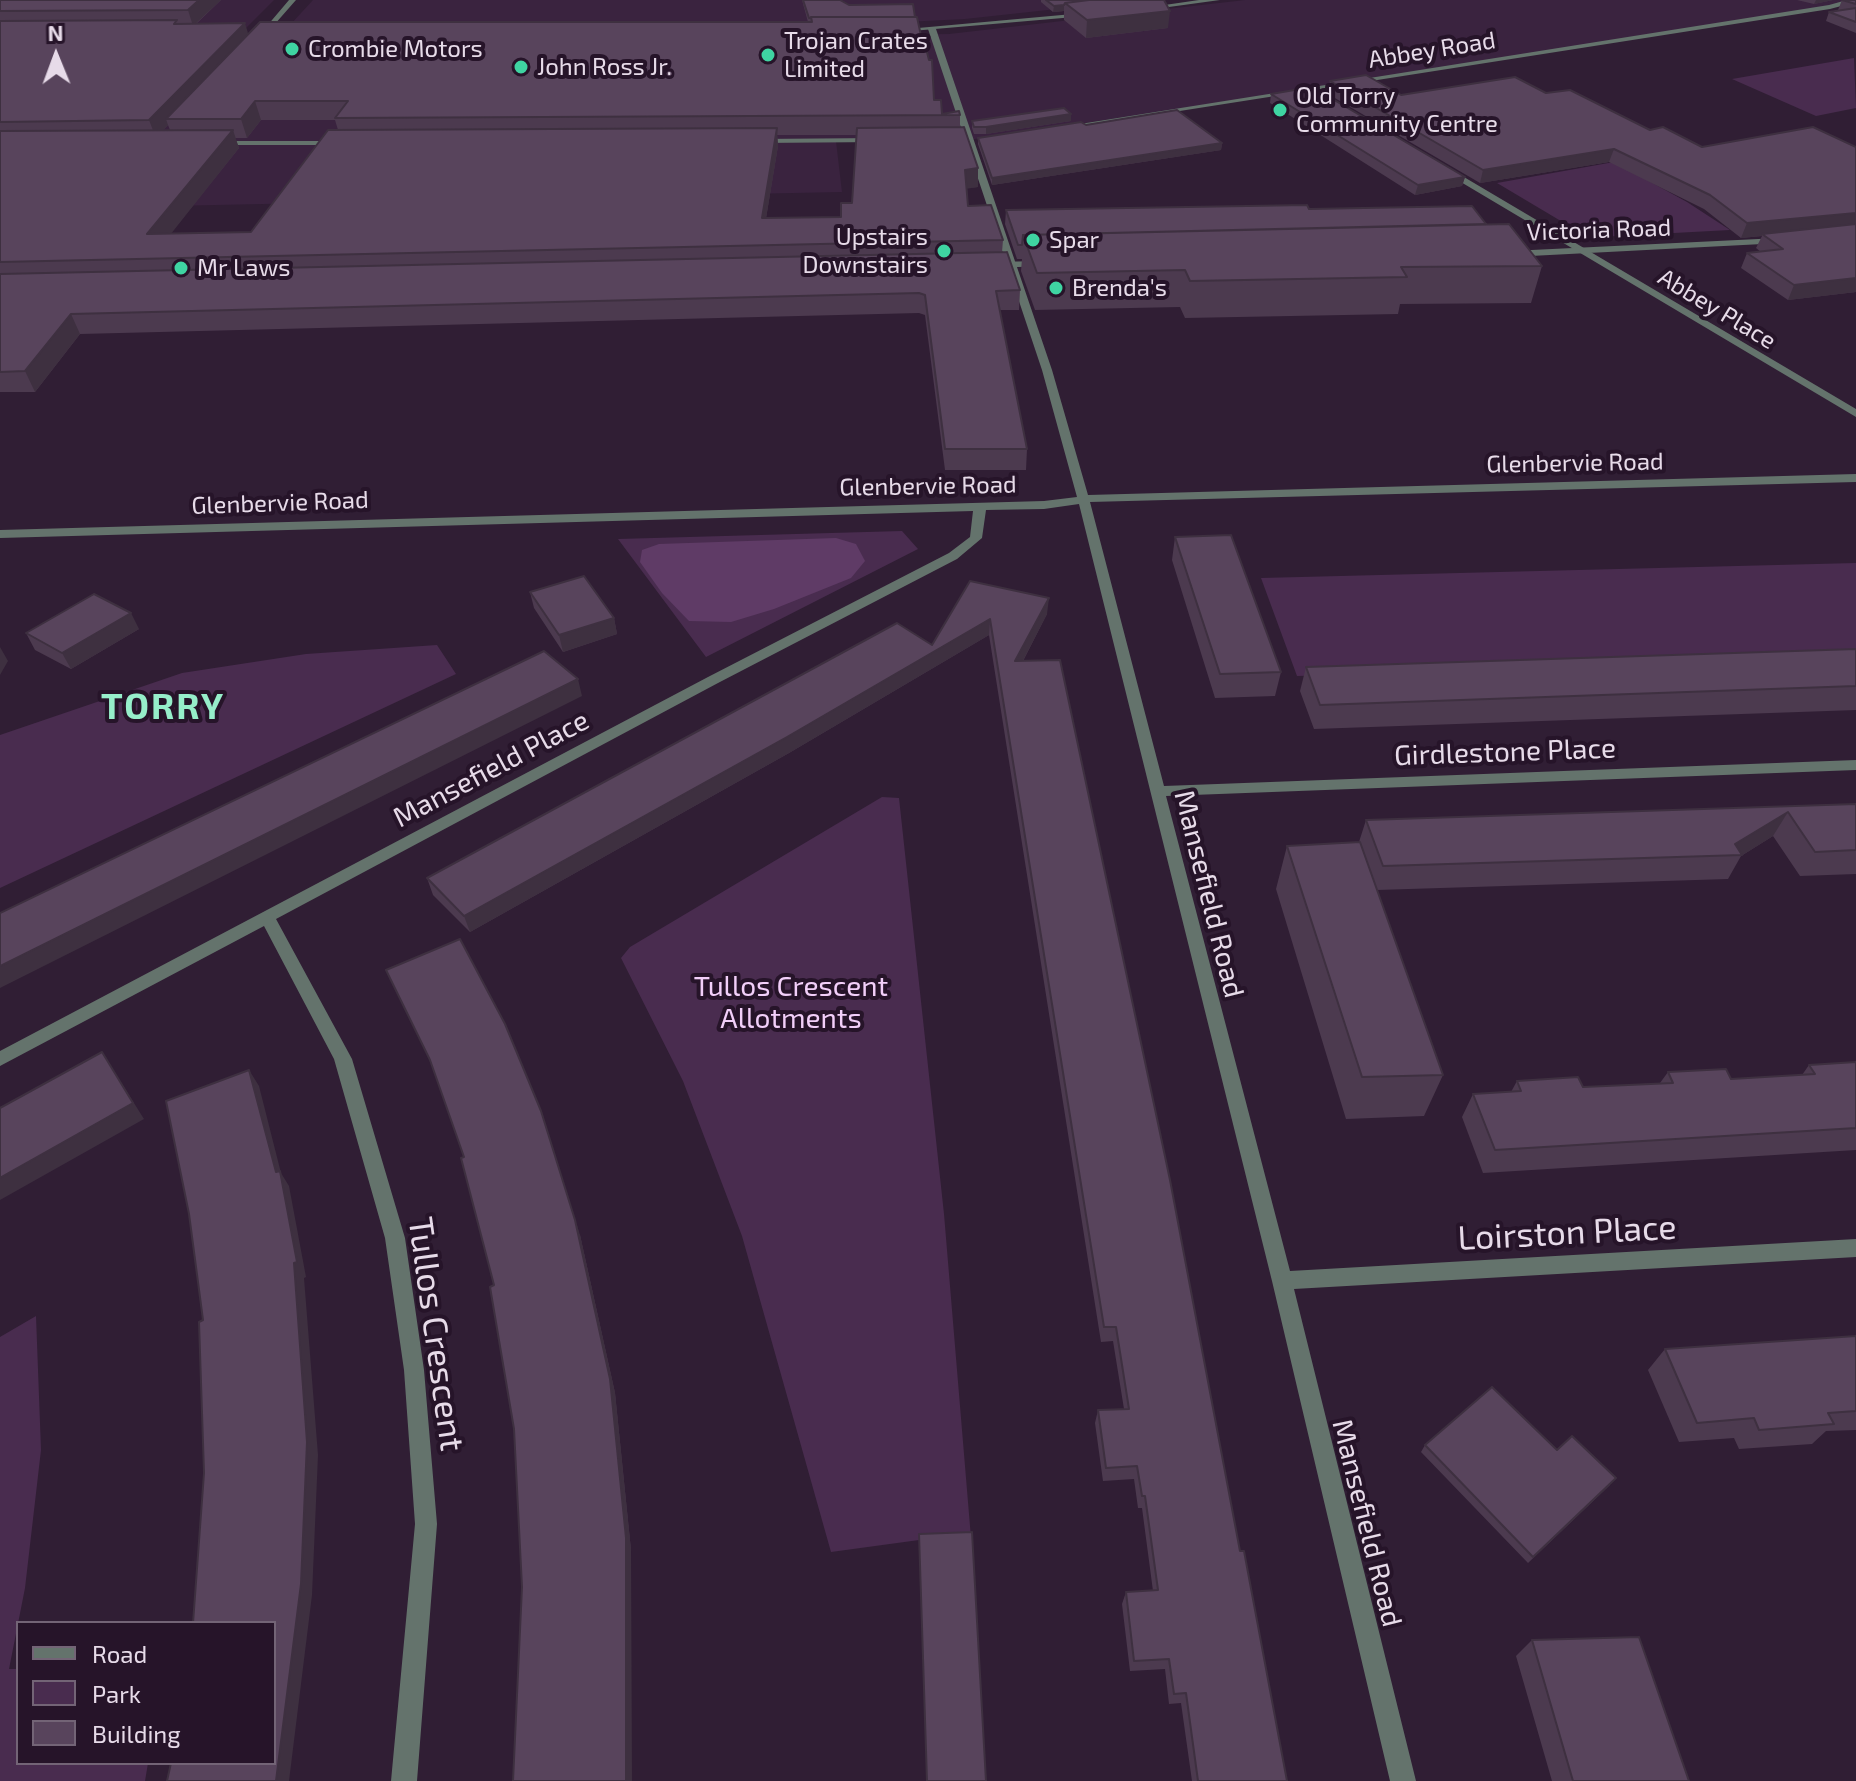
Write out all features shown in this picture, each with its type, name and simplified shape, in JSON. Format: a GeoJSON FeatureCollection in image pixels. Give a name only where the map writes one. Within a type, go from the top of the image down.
{"type":"FeatureCollection","features":[{"type":"Feature","properties":{"kind":"street"},"geometry":{"type":"LineString","coordinates":[[253,43],[293,0]]}},
{"type":"Feature","properties":{"kind":"street"},"geometry":{"type":"LineString","coordinates":[[1144,8],[1217,0]]}},
{"type":"Feature","properties":{"kind":"street","name":"Abbey Road"},"geometry":{"type":"LineString","coordinates":[[1061,128],[1830,7],[1854,0]]}},
{"type":"Feature","properties":{"kind":"street"},"geometry":{"type":"LineString","coordinates":[[887,30],[932,29],[1100,13]]}},
{"type":"Feature","properties":{"kind":"street","name":"Mansefield Road"},"geometry":{"type":"LineString","coordinates":[[932,29],[966,140],[1047,370],[1084,501],[1282,1281],[1403,1781]]}},
{"type":"Feature","properties":{"kind":"street"},"geometry":{"type":"LineString","coordinates":[[248,31],[280,31]]}},
{"type":"Feature","properties":{"kind":"street"},"geometry":{"type":"LineString","coordinates":[[1311,90],[1322,96]]}},
{"type":"Feature","properties":{"kind":"street"},"geometry":{"type":"LineString","coordinates":[[747,141],[895,140]]}},
{"type":"Feature","properties":{"kind":"street"},"geometry":{"type":"LineString","coordinates":[[206,144],[349,143]]}},
{"type":"Feature","properties":{"kind":"street","name":"Abbey Place"},"geometry":{"type":"LineString","coordinates":[[1436,164],[1856,414]]}},
{"type":"Feature","properties":{"kind":"street","name":"Victoria Road"},"geometry":{"type":"LineString","coordinates":[[1504,254],[1797,239]]}},
{"type":"Feature","properties":{"kind":"street"},"geometry":{"type":"LineString","coordinates":[[982,266],[1058,264]]}},
{"type":"Feature","properties":{"kind":"street","name":"Glenbervie Road"},"geometry":{"type":"LineString","coordinates":[[0,534],[980,506],[1084,501],[1103,497],[1856,478]]}},
{"type":"Feature","properties":{"kind":"street","name":"Mansefield Place"},"geometry":{"type":"LineString","coordinates":[[0,1059],[699,687],[953,556],[976,538],[980,506]]}},
{"type":"Feature","properties":{"kind":"street","name":"Girdlestone Place"},"geometry":{"type":"LineString","coordinates":[[1156,791],[1856,765]]}},
{"type":"Feature","properties":{"kind":"street","name":"Tullos Crescent"},"geometry":{"type":"LineString","coordinates":[[268,919],[343,1059],[395,1238],[414,1370],[426,1524],[404,1781]]}},
{"type":"Feature","properties":{"kind":"street","name":"Loirston Place"},"geometry":{"type":"LineString","coordinates":[[1282,1281],[1856,1248]]}},
{"type":"Feature","properties":{"kind":"shaded area"},"geometry":{"type":"Polygon","coordinates":[[[0,0],[274,0],[239,35],[657,38],[949,34],[1245,0],[1854,0],[1830,7],[1311,90],[968,140],[836,141],[842,192],[71,208],[0,0]]]}},
{"type":"Feature","properties":{"kind":"shaded area"},"geometry":{"type":"Polygon","coordinates":[[[313,0],[1140,0],[965,19],[905,22],[290,25],[313,0]]]}},
{"type":"Feature","properties":{"kind":"shaded area"},"geometry":{"type":"Polygon","coordinates":[[[836,538],[856,544],[865,561],[851,578],[774,609],[731,622],[689,621],[662,593],[640,562],[642,550],[659,544],[836,538]]]}},
{"type":"Feature","properties":{"kind":"green space"},"geometry":{"type":"Polygon","coordinates":[[[1854,58],[1856,108],[1816,116],[1732,79],[1854,58]]]}},
{"type":"Feature","properties":{"kind":"green space"},"geometry":{"type":"Polygon","coordinates":[[[1614,162],[1687,202],[1730,230],[1599,237],[1581,233],[1497,183],[1614,162]]]}},
{"type":"Feature","properties":{"kind":"green space"},"geometry":{"type":"Polygon","coordinates":[[[902,531],[918,549],[706,657],[618,539],[902,531]]]}},
{"type":"Feature","properties":{"kind":"green space"},"geometry":{"type":"Polygon","coordinates":[[[1856,563],[1856,661],[1297,676],[1261,578],[1856,563]]]}},
{"type":"Feature","properties":{"kind":"green space"},"geometry":{"type":"Polygon","coordinates":[[[437,645],[456,674],[0,888],[0,735],[182,673],[306,654],[437,645]]]}},
{"type":"Feature","properties":{"kind":"green space","name":"Tullos Crescent Allotments"},"geometry":{"type":"Polygon","coordinates":[[[882,797],[899,798],[944,1214],[971,1538],[919,1540],[831,1552],[742,1236],[683,1081],[621,958],[630,947],[882,797]]]}},
{"type":"Feature","properties":{"kind":"green space"},"geometry":{"type":"Polygon","coordinates":[[[36,1316],[41,1450],[25,1588],[16,1621],[9,1669],[16,1669],[16,1765],[148,1765],[145,1781],[0,1781],[0,1337],[36,1316]]]}},
{"type":"Feature","properties":{"kind":"building"},"geometry":{"type":"Polygon","coordinates":[[[0,0],[199,0],[188,10],[0,11],[0,0]]]}},
{"type":"Feature","properties":{"kind":"building"},"geometry":{"type":"Polygon","coordinates":[[[803,0],[840,0],[849,5],[913,4],[915,17],[809,18],[803,0]]]}},
{"type":"Feature","properties":{"kind":"building"},"geometry":{"type":"Polygon","coordinates":[[[1046,0],[1089,0],[1054,6],[1046,0]]]}},
{"type":"Feature","properties":{"kind":"building"},"geometry":{"type":"Polygon","coordinates":[[[1164,0],[1170,11],[1087,20],[1065,3],[1164,0]]]}},
{"type":"Feature","properties":{"kind":"building"},"geometry":{"type":"Polygon","coordinates":[[[1856,8],[1856,22],[1829,12],[1856,8]]]}},
{"type":"Feature","properties":{"kind":"building"},"geometry":{"type":"Polygon","coordinates":[[[811,17],[917,17],[923,45],[929,60],[932,60],[934,100],[941,100],[942,114],[959,111],[960,115],[335,118],[348,101],[255,101],[241,119],[166,119],[260,22],[812,22],[811,17]]]}},
{"type":"Feature","properties":{"kind":"building"},"geometry":{"type":"Polygon","coordinates":[[[177,20],[174,24],[245,23],[149,120],[0,122],[0,21],[177,20]]]}},
{"type":"Feature","properties":{"kind":"building"},"geometry":{"type":"Polygon","coordinates":[[[1366,75],[1401,95],[1515,77],[1546,93],[1570,90],[1650,130],[1663,127],[1702,147],[1813,127],[1856,147],[1856,213],[1747,223],[1710,195],[1614,149],[1483,170],[1330,81],[1366,75]]]}},
{"type":"Feature","properties":{"kind":"building"},"geometry":{"type":"Polygon","coordinates":[[[1312,87],[1465,177],[1418,185],[1271,94],[1312,87]]]}},
{"type":"Feature","properties":{"kind":"building"},"geometry":{"type":"Polygon","coordinates":[[[1064,108],[1071,114],[986,127],[974,127],[972,121],[1064,108]]]}},
{"type":"Feature","properties":{"kind":"building"},"geometry":{"type":"Polygon","coordinates":[[[1177,110],[1222,143],[992,178],[978,138],[1081,122],[1086,125],[1177,110]]]}},
{"type":"Feature","properties":{"kind":"building"},"geometry":{"type":"Polygon","coordinates":[[[964,127],[978,168],[965,170],[968,206],[991,205],[1003,240],[0,262],[0,131],[233,130],[147,234],[251,232],[328,130],[777,128],[762,218],[841,217],[841,203],[852,203],[857,128],[964,127]]]}},
{"type":"Feature","properties":{"kind":"building"},"geometry":{"type":"Polygon","coordinates":[[[1307,205],[1309,209],[1472,206],[1486,224],[1023,235],[1022,245],[1018,245],[1006,210],[1307,205]]]}},
{"type":"Feature","properties":{"kind":"building"},"geometry":{"type":"Polygon","coordinates":[[[1509,224],[1542,266],[1401,267],[1407,277],[1190,281],[1185,270],[1037,273],[1023,235],[1509,224]]]}},
{"type":"Feature","properties":{"kind":"building"},"geometry":{"type":"Polygon","coordinates":[[[1856,224],[1856,278],[1794,285],[1747,253],[1783,249],[1762,234],[1856,224]]]}},
{"type":"Feature","properties":{"kind":"building"},"geometry":{"type":"Polygon","coordinates":[[[1007,252],[1020,290],[996,291],[1027,449],[945,449],[925,295],[919,293],[71,314],[25,371],[0,372],[0,274],[1007,252]]]}},
{"type":"Feature","properties":{"kind":"building"},"geometry":{"type":"Polygon","coordinates":[[[1231,535],[1281,672],[1220,674],[1175,537],[1231,535]]]}},
{"type":"Feature","properties":{"kind":"building"},"geometry":{"type":"Polygon","coordinates":[[[584,576],[614,618],[559,635],[530,592],[584,576]]]}},
{"type":"Feature","properties":{"kind":"building"},"geometry":{"type":"Polygon","coordinates":[[[970,581],[1049,598],[1015,661],[1060,660],[1170,1180],[1287,1781],[1198,1781],[1186,1693],[1174,1694],[1169,1659],[1134,1661],[1126,1592],[1158,1590],[1145,1496],[1142,1496],[1137,1466],[1106,1468],[1098,1410],[1129,1409],[1116,1327],[1104,1327],[990,619],[787,737],[464,916],[427,878],[897,623],[932,645],[970,581]]]}},
{"type":"Feature","properties":{"kind":"building"},"geometry":{"type":"Polygon","coordinates":[[[94,594],[131,613],[62,653],[26,633],[94,594]]]}},
{"type":"Feature","properties":{"kind":"building"},"geometry":{"type":"Polygon","coordinates":[[[1856,649],[1856,686],[1320,705],[1306,667],[1856,649]]]}},
{"type":"Feature","properties":{"kind":"building"},"geometry":{"type":"Polygon","coordinates":[[[544,651],[578,679],[0,966],[0,913],[544,651]]]}},
{"type":"Feature","properties":{"kind":"building"},"geometry":{"type":"Polygon","coordinates":[[[1856,804],[1856,850],[1815,852],[1788,812],[1735,844],[1742,855],[1383,866],[1366,820],[1856,804]]]}},
{"type":"Feature","properties":{"kind":"building"},"geometry":{"type":"Polygon","coordinates":[[[1360,842],[1443,1075],[1362,1077],[1287,846],[1360,842]]]}},
{"type":"Feature","properties":{"kind":"building"},"geometry":{"type":"Polygon","coordinates":[[[460,939],[505,1024],[541,1111],[575,1220],[610,1379],[626,1538],[626,1781],[513,1781],[522,1587],[514,1429],[490,1287],[494,1285],[461,1158],[464,1157],[430,1060],[386,970],[460,939]]]}},
{"type":"Feature","properties":{"kind":"building"},"geometry":{"type":"Polygon","coordinates":[[[102,1052],[133,1103],[0,1178],[0,1108],[102,1052]]]}},
{"type":"Feature","properties":{"kind":"building"},"geometry":{"type":"Polygon","coordinates":[[[1856,1062],[1856,1128],[1495,1150],[1473,1094],[1521,1091],[1517,1081],[1578,1077],[1583,1087],[1673,1083],[1668,1072],[1726,1069],[1731,1079],[1815,1074],[1809,1065],[1856,1062]]]}},
{"type":"Feature","properties":{"kind":"building"},"geometry":{"type":"Polygon","coordinates":[[[249,1070],[276,1172],[280,1171],[297,1262],[294,1263],[307,1442],[301,1584],[276,1781],[167,1781],[171,1765],[276,1765],[276,1621],[193,1621],[204,1473],[199,1322],[203,1320],[189,1214],[166,1101],[249,1070]]]}},
{"type":"Feature","properties":{"kind":"building"},"geometry":{"type":"Polygon","coordinates":[[[1856,1336],[1856,1411],[1828,1413],[1834,1424],[1759,1430],[1754,1418],[1697,1423],[1665,1349],[1856,1336]]]}},
{"type":"Feature","properties":{"kind":"building"},"geometry":{"type":"Polygon","coordinates":[[[1492,1387],[1557,1450],[1572,1436],[1616,1478],[1533,1557],[1425,1445],[1492,1387]]]}},
{"type":"Feature","properties":{"kind":"building"},"geometry":{"type":"Polygon","coordinates":[[[972,1532],[986,1781],[927,1781],[919,1534],[972,1532]]]}},
{"type":"Feature","properties":{"kind":"building"},"geometry":{"type":"Polygon","coordinates":[[[1639,1637],[1689,1781],[1573,1781],[1532,1640],[1639,1637]]]}},
{"type":"Feature","properties":{"kind":"place","name":"Crombie Motors"},"geometry":{"type":"Point","coordinates":[292,49]}},
{"type":"Feature","properties":{"kind":"place","name":"Trojan Crates Limited"},"geometry":{"type":"Point","coordinates":[768,55]}},
{"type":"Feature","properties":{"kind":"place","name":"John Ross Jr."},"geometry":{"type":"Point","coordinates":[521,67]}},
{"type":"Feature","properties":{"kind":"place","name":"Old Torry Community Centre"},"geometry":{"type":"Point","coordinates":[1280,110]}},
{"type":"Feature","properties":{"kind":"place","name":"Spar"},"geometry":{"type":"Point","coordinates":[1033,240]}},
{"type":"Feature","properties":{"kind":"place","name":"Upstairs Downstairs"},"geometry":{"type":"Point","coordinates":[944,251]}},
{"type":"Feature","properties":{"kind":"place","name":"Mr Laws"},"geometry":{"type":"Point","coordinates":[181,268]}},
{"type":"Feature","properties":{"kind":"place","name":"Brenda's"},"geometry":{"type":"Point","coordinates":[1056,288]}},
{"type":"Feature","properties":{"kind":"district","name":"TORRY"},"geometry":{"type":"Point","coordinates":[163,707]}}]}
